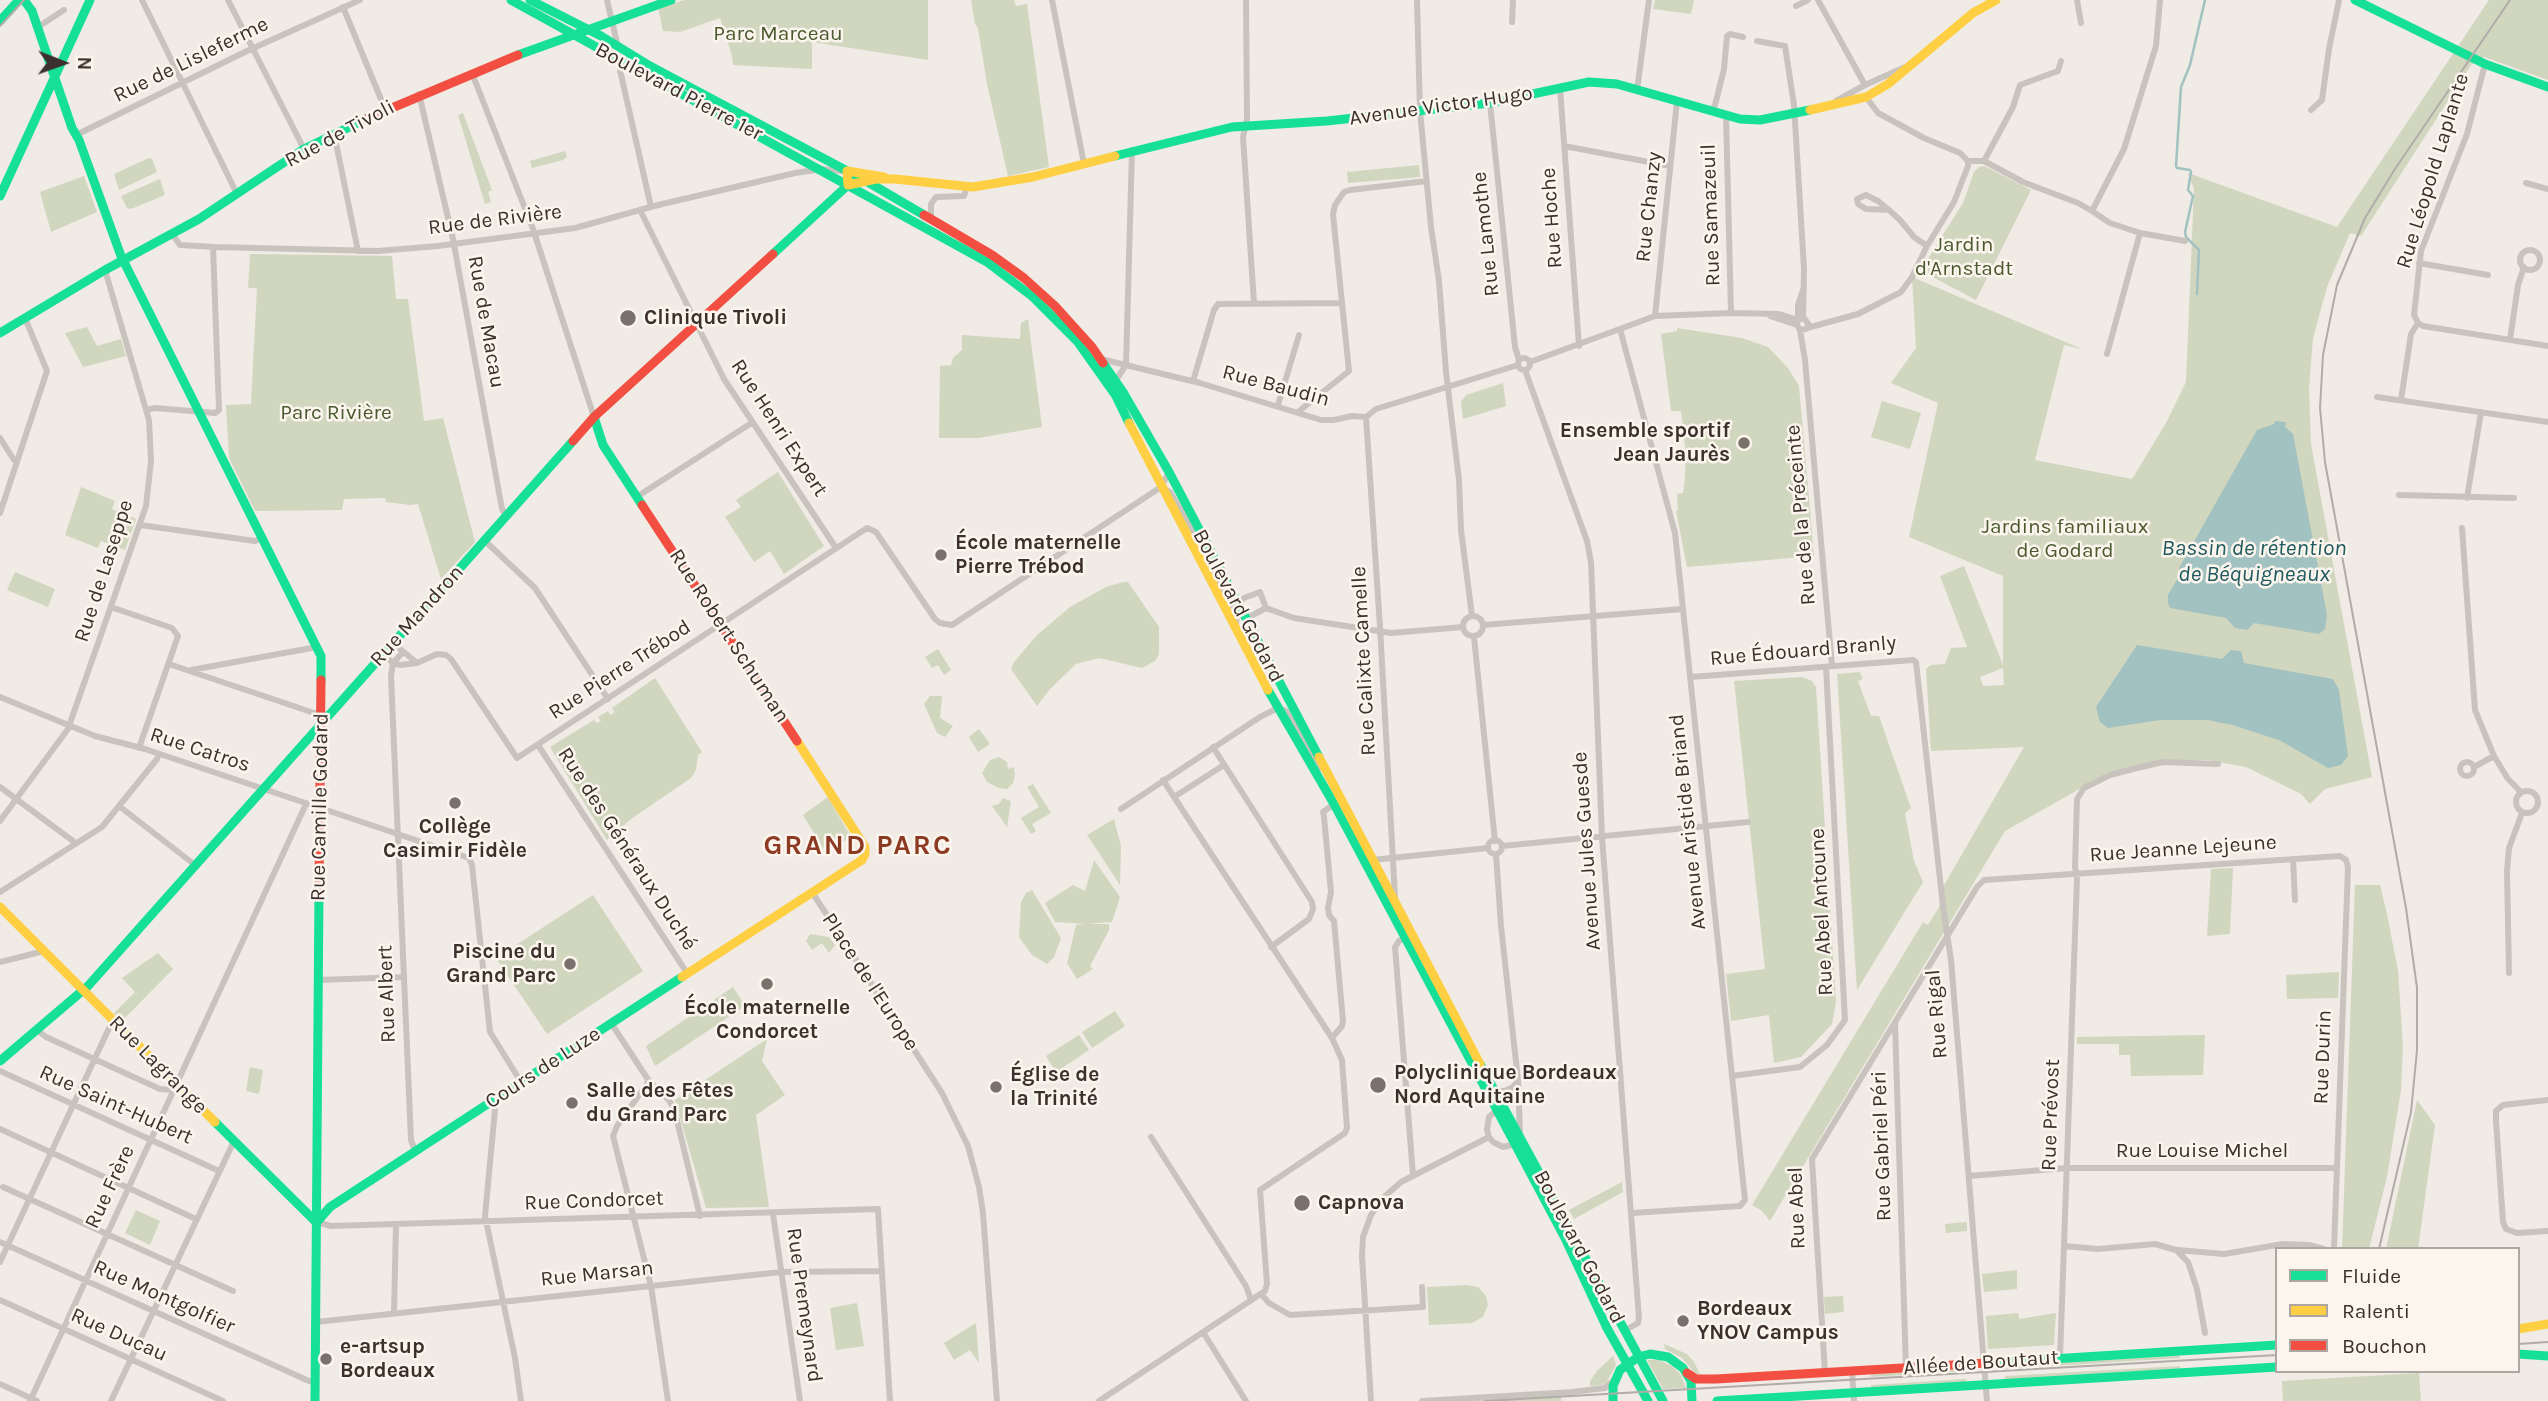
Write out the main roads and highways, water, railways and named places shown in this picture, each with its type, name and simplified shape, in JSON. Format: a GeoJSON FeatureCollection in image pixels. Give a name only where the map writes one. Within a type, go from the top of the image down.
{"type":"FeatureCollection","features":[{"type":"Feature","properties":{"kind":"water","name":"Bassin de rétention de Béquigneaux"},"geometry":{"type":"Polygon","coordinates":[[[2275,421],[2286,422],[2285,427],[2293,434],[2327,615],[2325,629],[2319,634],[2254,623],[2247,630],[2235,628],[2226,618],[2170,608],[2168,603],[2168,595],[2182,571],[2179,568],[2257,430],[2274,424],[2275,421]]]}},
{"type":"Feature","properties":{"kind":"water"},"geometry":{"type":"Polygon","coordinates":[[[2137,645],[2222,659],[2231,650],[2241,651],[2244,663],[2333,679],[2339,690],[2348,756],[2341,765],[2328,768],[2279,740],[2208,720],[2160,720],[2108,728],[2100,722],[2096,707],[2137,645]]]}},
{"type":"Feature","properties":{"kind":"waterway"},"geometry":{"type":"LineString","coordinates":[[2197,294],[2199,250],[2186,237],[2185,232],[2193,196],[2188,190],[2191,172],[2176,166],[2181,87],[2190,65],[2205,0]]}},
{"type":"Feature","properties":{"kind":"tram line"},"geometry":{"type":"LineString","coordinates":[[0,26],[24,0]]}},
{"type":"Feature","properties":{"kind":"tram line"},"geometry":{"type":"LineString","coordinates":[[2379,1247],[2411,1112],[2417,1050],[2417,988],[2406,908],[2325,462],[2320,408],[2323,355],[2337,285],[2365,218],[2395,169],[2510,0]]}},
{"type":"Feature","properties":{"kind":"tram line"},"geometry":{"type":"LineString","coordinates":[[2520,1344],[2548,1342]]}},
{"type":"Feature","properties":{"kind":"tram line"},"geometry":{"type":"LineString","coordinates":[[1485,1401],[2275,1355]]}},
{"type":"Feature","properties":{"kind":"place","name":"Clinique Tivoli"},"geometry":{"type":"Point","coordinates":[628,318]}},
{"type":"Feature","properties":{"kind":"place","name":"Ensemble sportif Jean Jaurès"},"geometry":{"type":"Point","coordinates":[1744,443]}},
{"type":"Feature","properties":{"kind":"place","name":"École maternelle Pierre Trébod"},"geometry":{"type":"Point","coordinates":[941,555]}},
{"type":"Feature","properties":{"kind":"place","name":"Collège Casimir Fidèle"},"geometry":{"type":"Point","coordinates":[455,803]}},
{"type":"Feature","properties":{"kind":"place","name":"Piscine du Grand Parc"},"geometry":{"type":"Point","coordinates":[570,964]}},
{"type":"Feature","properties":{"kind":"place","name":"École maternelle Condorcet"},"geometry":{"type":"Point","coordinates":[767,984]}},
{"type":"Feature","properties":{"kind":"place","name":"Polyclinique Bordeaux Nord Aquitaine"},"geometry":{"type":"Point","coordinates":[1378,1085]}},
{"type":"Feature","properties":{"kind":"place","name":"Église de la Trinité"},"geometry":{"type":"Point","coordinates":[996,1087]}},
{"type":"Feature","properties":{"kind":"place","name":"Salle des Fêtes du Grand Parc"},"geometry":{"type":"Point","coordinates":[572,1103]}},
{"type":"Feature","properties":{"kind":"place","name":"Capnova"},"geometry":{"type":"Point","coordinates":[1302,1203]}},
{"type":"Feature","properties":{"kind":"place","name":"Bordeaux YNOV Campus"},"geometry":{"type":"Point","coordinates":[1683,1321]}},
{"type":"Feature","properties":{"kind":"place","name":"e-artsup Bordeaux"},"geometry":{"type":"Point","coordinates":[326,1359]}},
{"type":"Feature","properties":{"kind":"district","name":"GRAND PARC"},"geometry":{"type":"Point","coordinates":[858,846]}},
{"type":"Feature","properties":{"kind":"park label","name":"Parc Marceau"},"geometry":{"type":"Point","coordinates":[778,34]}},
{"type":"Feature","properties":{"kind":"park label","name":"Jardin d'Arnstadt"},"geometry":{"type":"Point","coordinates":[1964,257]}},
{"type":"Feature","properties":{"kind":"park label","name":"Parc Rivière"},"geometry":{"type":"Point","coordinates":[336,413]}},
{"type":"Feature","properties":{"kind":"park label","name":"Jardins familiaux de Godard"},"geometry":{"type":"Point","coordinates":[2065,539]}}]}
